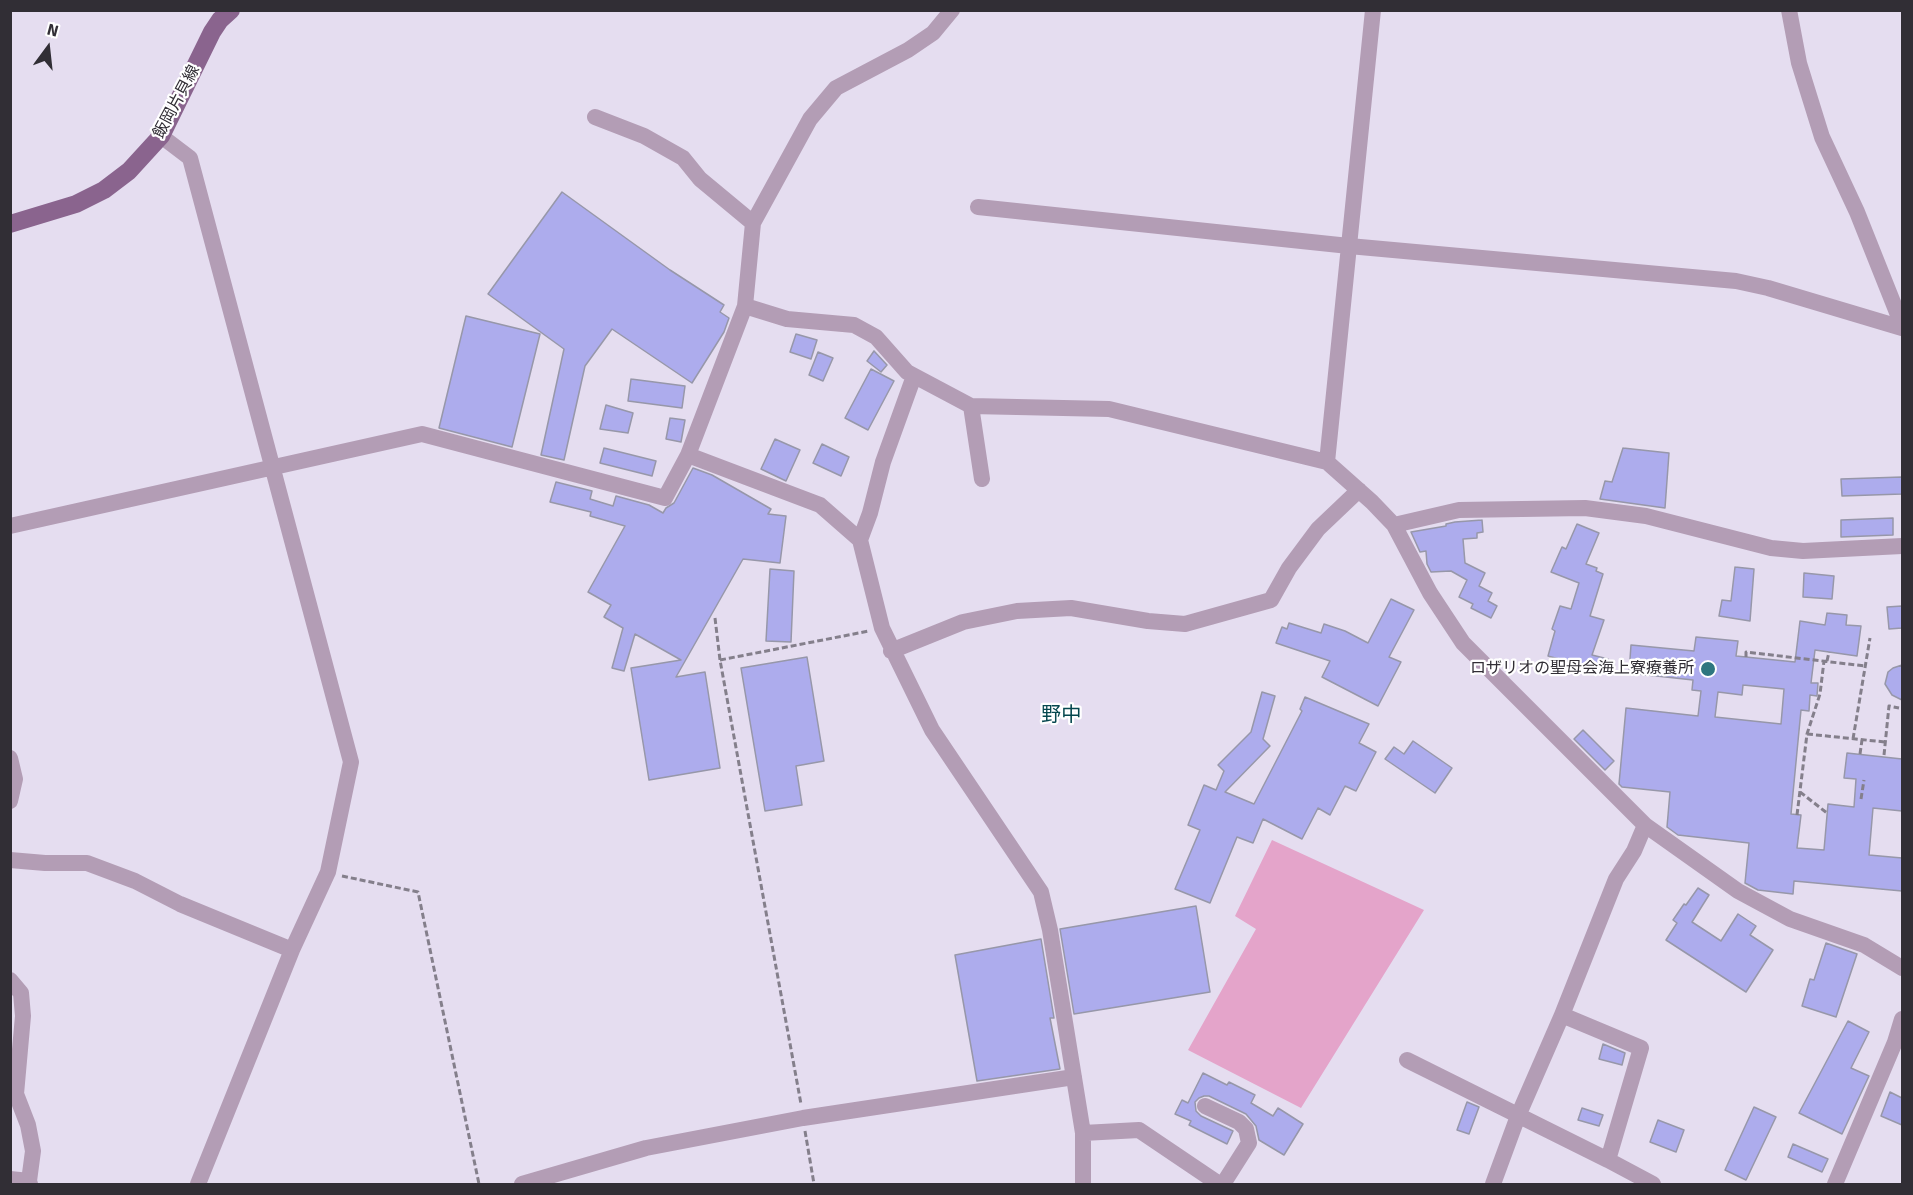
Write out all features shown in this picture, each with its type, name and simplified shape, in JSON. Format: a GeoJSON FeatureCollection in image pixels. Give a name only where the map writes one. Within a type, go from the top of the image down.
{"type":"FeatureCollection","features":[{"type":"Feature","properties":{"kind":"main road","name":"飯岡片貝線"},"geometry":{"type":"LineString","coordinates":[[10,224],[76,204],[104,190],[129,171],[161,136],[212,32],[231,10]]}},
{"type":"Feature","properties":{"kind":"street"},"geometry":{"type":"LineString","coordinates":[[10,526],[422,434],[665,498],[688,455],[745,306],[753,223],[810,119],[836,88],[908,50],[933,33],[952,10]]}},
{"type":"Feature","properties":{"kind":"street"},"geometry":{"type":"LineString","coordinates":[[1327,462],[1373,10]]}},
{"type":"Feature","properties":{"kind":"street"},"geometry":{"type":"LineString","coordinates":[[1789,10],[1799,63],[1822,137],[1857,212],[1902,327]]}},
{"type":"Feature","properties":{"kind":"street"},"geometry":{"type":"LineString","coordinates":[[595,117],[644,136],[683,158],[700,179],[753,223]]}},
{"type":"Feature","properties":{"kind":"street"},"geometry":{"type":"LineString","coordinates":[[161,136],[190,158],[351,762],[328,872],[291,950],[198,1185]]}},
{"type":"Feature","properties":{"kind":"street"},"geometry":{"type":"LineString","coordinates":[[978,207],[1349,246],[1736,281],[1902,327]]}},
{"type":"Feature","properties":{"kind":"street"},"geometry":{"type":"LineString","coordinates":[[745,306],[788,319],[854,326],[876,337],[908,372],[970,406],[1109,409],[1327,462],[1394,525],[1430,593],[1463,643],[1645,825],[1738,891],[1790,920],[1864,945],[1902,968]]}},
{"type":"Feature","properties":{"kind":"street"},"geometry":{"type":"LineString","coordinates":[[914,376],[860,540],[882,628],[891,651],[932,730],[1041,892],[1050,930],[1083,1133],[1083,1185]]}},
{"type":"Feature","properties":{"kind":"street"},"geometry":{"type":"LineString","coordinates":[[970,406],[982,479]]}},
{"type":"Feature","properties":{"kind":"street"},"geometry":{"type":"LineString","coordinates":[[688,455],[820,505],[860,540]]}},
{"type":"Feature","properties":{"kind":"street"},"geometry":{"type":"LineString","coordinates":[[891,651],[963,622],[1017,611],[1071,608],[1148,621],[1185,624],[1271,600],[1289,568],[1318,529],[1359,490]]}},
{"type":"Feature","properties":{"kind":"street"},"geometry":{"type":"LineString","coordinates":[[1394,525],[1459,510],[1585,508],[1646,516],[1771,548],[1803,551],[1902,546]]}},
{"type":"Feature","properties":{"kind":"street"},"geometry":{"type":"LineString","coordinates":[[10,758],[15,778],[10,801]]}},
{"type":"Feature","properties":{"kind":"street"},"geometry":{"type":"LineString","coordinates":[[1493,1185],[1518,1116],[1562,1015],[1616,879],[1634,851],[1645,825]]}},
{"type":"Feature","properties":{"kind":"street"},"geometry":{"type":"LineString","coordinates":[[10,860],[87,863],[135,881],[180,904],[291,950]]}},
{"type":"Feature","properties":{"kind":"street"},"geometry":{"type":"LineString","coordinates":[[10,980],[21,993],[23,1016],[16,1094],[28,1125],[33,1151],[30,1183],[10,1179]]}},
{"type":"Feature","properties":{"kind":"street"},"geometry":{"type":"LineString","coordinates":[[1562,1015],[1641,1048],[1608,1160]]}},
{"type":"Feature","properties":{"kind":"street"},"geometry":{"type":"LineString","coordinates":[[1835,1185],[1895,1042],[1902,1019]]}},
{"type":"Feature","properties":{"kind":"street"},"geometry":{"type":"LineString","coordinates":[[1407,1060],[1608,1160],[1653,1185]]}},
{"type":"Feature","properties":{"kind":"street"},"geometry":{"type":"LineString","coordinates":[[522,1185],[646,1148],[803,1118],[1074,1077]]}},
{"type":"Feature","properties":{"kind":"street"},"geometry":{"type":"LineString","coordinates":[[1083,1133],[1139,1130],[1221,1185],[1249,1143],[1246,1129],[1239,1122],[1205,1106]]}},
{"type":"Feature","properties":{"kind":"path"},"geometry":{"type":"LineString","coordinates":[[715,618],[720,660],[814,1185]]}},
{"type":"Feature","properties":{"kind":"path"},"geometry":{"type":"LineString","coordinates":[[720,660],[882,628]]}},
{"type":"Feature","properties":{"kind":"path"},"geometry":{"type":"LineString","coordinates":[[1853,739],[1870,638]]}},
{"type":"Feature","properties":{"kind":"path"},"geometry":{"type":"LineString","coordinates":[[1746,657],[1746,652],[1865,666]]}},
{"type":"Feature","properties":{"kind":"path"},"geometry":{"type":"LineString","coordinates":[[1797,815],[1807,734],[1820,694],[1825,661],[1829,652]]}},
{"type":"Feature","properties":{"kind":"path"},"geometry":{"type":"LineString","coordinates":[[1884,755],[1888,706],[1899,708]]}},
{"type":"Feature","properties":{"kind":"path"},"geometry":{"type":"LineString","coordinates":[[1807,734],[1885,742]]}},
{"type":"Feature","properties":{"kind":"path"},"geometry":{"type":"LineString","coordinates":[[1860,754],[1862,740]]}},
{"type":"Feature","properties":{"kind":"path"},"geometry":{"type":"LineString","coordinates":[[1861,799],[1864,780]]}},
{"type":"Feature","properties":{"kind":"path"},"geometry":{"type":"LineString","coordinates":[[1794,781],[1800,782]]}},
{"type":"Feature","properties":{"kind":"path"},"geometry":{"type":"LineString","coordinates":[[1799,791],[1827,813]]}},
{"type":"Feature","properties":{"kind":"path"},"geometry":{"type":"LineString","coordinates":[[328,872],[418,892],[479,1185]]}},
{"type":"Feature","properties":{"kind":"shaded area"},"geometry":{"type":"Polygon","coordinates":[[[1272,840],[1424,910],[1301,1108],[1188,1050],[1256,929],[1235,916],[1272,840]]]}},
{"type":"Feature","properties":{"kind":"building"},"geometry":{"type":"Polygon","coordinates":[[[562,192],[670,270],[724,305],[720,312],[729,318],[724,332],[692,383],[612,329],[585,366],[564,460],[541,455],[564,349],[488,294],[562,192]]]}},
{"type":"Feature","properties":{"kind":"building"},"geometry":{"type":"Polygon","coordinates":[[[466,316],[540,334],[512,447],[439,428],[466,316]]]}},
{"type":"Feature","properties":{"kind":"building"},"geometry":{"type":"Polygon","coordinates":[[[796,334],[817,340],[811,359],[790,352],[796,334]]]}},
{"type":"Feature","properties":{"kind":"building"},"geometry":{"type":"Polygon","coordinates":[[[874,351],[887,365],[881,372],[867,361],[874,351]]]}},
{"type":"Feature","properties":{"kind":"building"},"geometry":{"type":"Polygon","coordinates":[[[818,352],[833,358],[823,381],[809,375],[818,352]]]}},
{"type":"Feature","properties":{"kind":"building"},"geometry":{"type":"Polygon","coordinates":[[[871,369],[894,381],[868,430],[845,418],[871,369]]]}},
{"type":"Feature","properties":{"kind":"building"},"geometry":{"type":"Polygon","coordinates":[[[631,379],[685,386],[682,408],[628,401],[631,379]]]}},
{"type":"Feature","properties":{"kind":"building"},"geometry":{"type":"Polygon","coordinates":[[[606,405],[633,413],[628,433],[600,429],[606,405]]]}},
{"type":"Feature","properties":{"kind":"building"},"geometry":{"type":"Polygon","coordinates":[[[670,418],[685,420],[681,442],[666,439],[670,418]]]}},
{"type":"Feature","properties":{"kind":"building"},"geometry":{"type":"Polygon","coordinates":[[[775,439],[800,450],[786,481],[761,469],[775,439]]]}},
{"type":"Feature","properties":{"kind":"building"},"geometry":{"type":"Polygon","coordinates":[[[822,444],[849,457],[841,476],[813,463],[822,444]]]}},
{"type":"Feature","properties":{"kind":"building"},"geometry":{"type":"Polygon","coordinates":[[[604,448],[656,461],[652,476],[600,463],[604,448]]]}},
{"type":"Feature","properties":{"kind":"building"},"geometry":{"type":"Polygon","coordinates":[[[1623,448],[1669,453],[1665,508],[1600,499],[1605,481],[1612,482],[1623,448]]]}},
{"type":"Feature","properties":{"kind":"building"},"geometry":{"type":"Polygon","coordinates":[[[693,468],[712,475],[771,509],[768,514],[786,516],[780,563],[743,559],[676,677],[705,672],[720,768],[649,780],[631,668],[681,660],[635,634],[624,671],[612,668],[623,628],[604,617],[611,605],[588,592],[625,526],[590,516],[591,512],[550,502],[556,482],[592,491],[590,499],[613,506],[616,496],[649,505],[663,513],[674,503],[693,468]]]}},
{"type":"Feature","properties":{"kind":"building"},"geometry":{"type":"Polygon","coordinates":[[[1902,477],[1902,494],[1842,496],[1841,479],[1902,477]]]}},
{"type":"Feature","properties":{"kind":"building"},"geometry":{"type":"Polygon","coordinates":[[[1893,518],[1893,535],[1841,537],[1841,520],[1893,518]]]}},
{"type":"Feature","properties":{"kind":"building"},"geometry":{"type":"Polygon","coordinates":[[[1482,520],[1483,532],[1477,533],[1477,538],[1463,539],[1465,563],[1485,573],[1479,586],[1492,593],[1488,601],[1497,606],[1491,618],[1471,608],[1473,604],[1459,597],[1467,580],[1451,571],[1431,572],[1427,564],[1426,551],[1420,552],[1411,532],[1446,526],[1446,524],[1455,522],[1482,520]]]}},
{"type":"Feature","properties":{"kind":"building"},"geometry":{"type":"Polygon","coordinates":[[[1577,524],[1599,533],[1586,564],[1597,568],[1596,571],[1603,574],[1590,616],[1604,620],[1592,655],[1608,659],[1605,672],[1548,656],[1555,631],[1552,629],[1560,606],[1571,609],[1579,583],[1551,572],[1562,547],[1566,549],[1577,524]]]}},
{"type":"Feature","properties":{"kind":"building"},"geometry":{"type":"Polygon","coordinates":[[[1735,567],[1754,569],[1750,621],[1719,616],[1722,600],[1731,601],[1735,567]]]}},
{"type":"Feature","properties":{"kind":"building"},"geometry":{"type":"Polygon","coordinates":[[[770,569],[794,571],[791,642],[766,641],[770,569]]]}},
{"type":"Feature","properties":{"kind":"building"},"geometry":{"type":"Polygon","coordinates":[[[1804,573],[1834,576],[1832,599],[1803,597],[1804,573]]]}},
{"type":"Feature","properties":{"kind":"building"},"geometry":{"type":"Polygon","coordinates":[[[1391,599],[1414,610],[1389,657],[1401,662],[1378,706],[1322,677],[1330,661],[1276,643],[1282,627],[1287,629],[1289,623],[1321,633],[1324,624],[1345,631],[1368,643],[1391,599]]]}},
{"type":"Feature","properties":{"kind":"building"},"geometry":{"type":"Polygon","coordinates":[[[1902,606],[1902,628],[1889,629],[1887,607],[1902,606]]]}},
{"type":"Feature","properties":{"kind":"building"},"geometry":{"type":"Polygon","coordinates":[[[1827,613],[1847,615],[1846,625],[1861,626],[1857,656],[1815,650],[1811,683],[1818,683],[1817,696],[1810,695],[1809,711],[1801,710],[1791,814],[1801,815],[1797,848],[1824,850],[1828,804],[1854,807],[1856,779],[1844,778],[1847,753],[1902,759],[1902,811],[1873,808],[1869,855],[1902,858],[1902,891],[1794,881],[1793,894],[1758,890],[1745,883],[1749,843],[1678,835],[1667,827],[1670,792],[1622,787],[1619,784],[1626,708],[1698,716],[1701,691],[1692,690],[1693,680],[1629,673],[1631,645],[1694,651],[1696,637],[1738,641],[1736,656],[1795,662],[1800,621],[1825,625],[1827,613]],[[1743,685],[1742,695],[1718,692],[1715,717],[1781,724],[1784,689],[1743,685]]]}},
{"type":"Feature","properties":{"kind":"building"},"geometry":{"type":"Polygon","coordinates":[[[807,657],[824,761],[796,766],[802,805],[765,811],[741,668],[807,657]]]}},
{"type":"Feature","properties":{"kind":"building"},"geometry":{"type":"Polygon","coordinates":[[[1902,665],[1902,700],[1892,695],[1885,684],[1888,672],[1902,665]]]}},
{"type":"Feature","properties":{"kind":"building"},"geometry":{"type":"Polygon","coordinates":[[[1262,692],[1275,696],[1263,739],[1270,746],[1225,792],[1254,804],[1302,711],[1300,709],[1305,697],[1369,724],[1359,743],[1376,752],[1356,791],[1345,786],[1330,815],[1318,808],[1302,839],[1263,819],[1253,843],[1237,837],[1210,903],[1175,889],[1200,830],[1188,825],[1204,785],[1216,790],[1224,771],[1218,765],[1251,732],[1262,692]]]}},
{"type":"Feature","properties":{"kind":"building"},"geometry":{"type":"Polygon","coordinates":[[[1583,730],[1614,761],[1605,770],[1574,739],[1583,730]]]}},
{"type":"Feature","properties":{"kind":"building"},"geometry":{"type":"Polygon","coordinates":[[[1413,741],[1452,768],[1435,793],[1385,759],[1394,747],[1404,754],[1413,741]]]}},
{"type":"Feature","properties":{"kind":"building"},"geometry":{"type":"Polygon","coordinates":[[[1698,888],[1709,895],[1692,922],[1721,941],[1738,914],[1756,926],[1750,935],[1773,950],[1746,992],[1666,940],[1677,923],[1673,920],[1698,888]]]}},
{"type":"Feature","properties":{"kind":"building"},"geometry":{"type":"Polygon","coordinates":[[[1196,906],[1210,992],[1074,1014],[1060,929],[1196,906]]]}},
{"type":"Feature","properties":{"kind":"building"},"geometry":{"type":"Polygon","coordinates":[[[1041,939],[1054,1018],[1050,1018],[1060,1069],[977,1081],[955,955],[1041,939]]]}},
{"type":"Feature","properties":{"kind":"building"},"geometry":{"type":"Polygon","coordinates":[[[1826,943],[1857,954],[1836,1017],[1802,1006],[1810,979],[1814,980],[1826,943]]]}},
{"type":"Feature","properties":{"kind":"building"},"geometry":{"type":"Polygon","coordinates":[[[1848,1021],[1869,1032],[1851,1068],[1869,1076],[1842,1134],[1799,1113],[1848,1021]]]}},
{"type":"Feature","properties":{"kind":"building"},"geometry":{"type":"Polygon","coordinates":[[[1603,1044],[1625,1053],[1622,1065],[1599,1059],[1603,1044]]]}},
{"type":"Feature","properties":{"kind":"building"},"geometry":{"type":"Polygon","coordinates":[[[1203,1073],[1227,1085],[1229,1082],[1255,1095],[1251,1103],[1273,1116],[1278,1108],[1303,1124],[1284,1155],[1259,1140],[1256,1126],[1246,1114],[1209,1096],[1199,1098],[1195,1102],[1196,1111],[1201,1116],[1233,1131],[1227,1144],[1189,1125],[1191,1121],[1175,1114],[1182,1100],[1188,1103],[1203,1073]]]}},
{"type":"Feature","properties":{"kind":"building"},"geometry":{"type":"Polygon","coordinates":[[[1890,1092],[1902,1098],[1902,1125],[1881,1116],[1890,1092]]]}},
{"type":"Feature","properties":{"kind":"building"},"geometry":{"type":"Polygon","coordinates":[[[1467,1102],[1479,1107],[1469,1134],[1457,1130],[1467,1102]]]}},
{"type":"Feature","properties":{"kind":"building"},"geometry":{"type":"Polygon","coordinates":[[[1754,1107],[1776,1117],[1746,1180],[1725,1170],[1754,1107]]]}},
{"type":"Feature","properties":{"kind":"building"},"geometry":{"type":"Polygon","coordinates":[[[1582,1108],[1603,1115],[1599,1126],[1578,1120],[1582,1108]]]}},
{"type":"Feature","properties":{"kind":"building"},"geometry":{"type":"Polygon","coordinates":[[[1658,1120],[1684,1130],[1676,1152],[1650,1142],[1658,1120]]]}},
{"type":"Feature","properties":{"kind":"building"},"geometry":{"type":"Polygon","coordinates":[[[1793,1144],[1828,1159],[1822,1172],[1788,1157],[1793,1144]]]}},
{"type":"Feature","properties":{"kind":"place","name":"ロザリオの聖母会海上寮療養所"},"geometry":{"type":"Point","coordinates":[1708,669]}},
{"type":"Feature","properties":{"kind":"district","name":"野中"},"geometry":{"type":"Point","coordinates":[1061,716]}}]}
